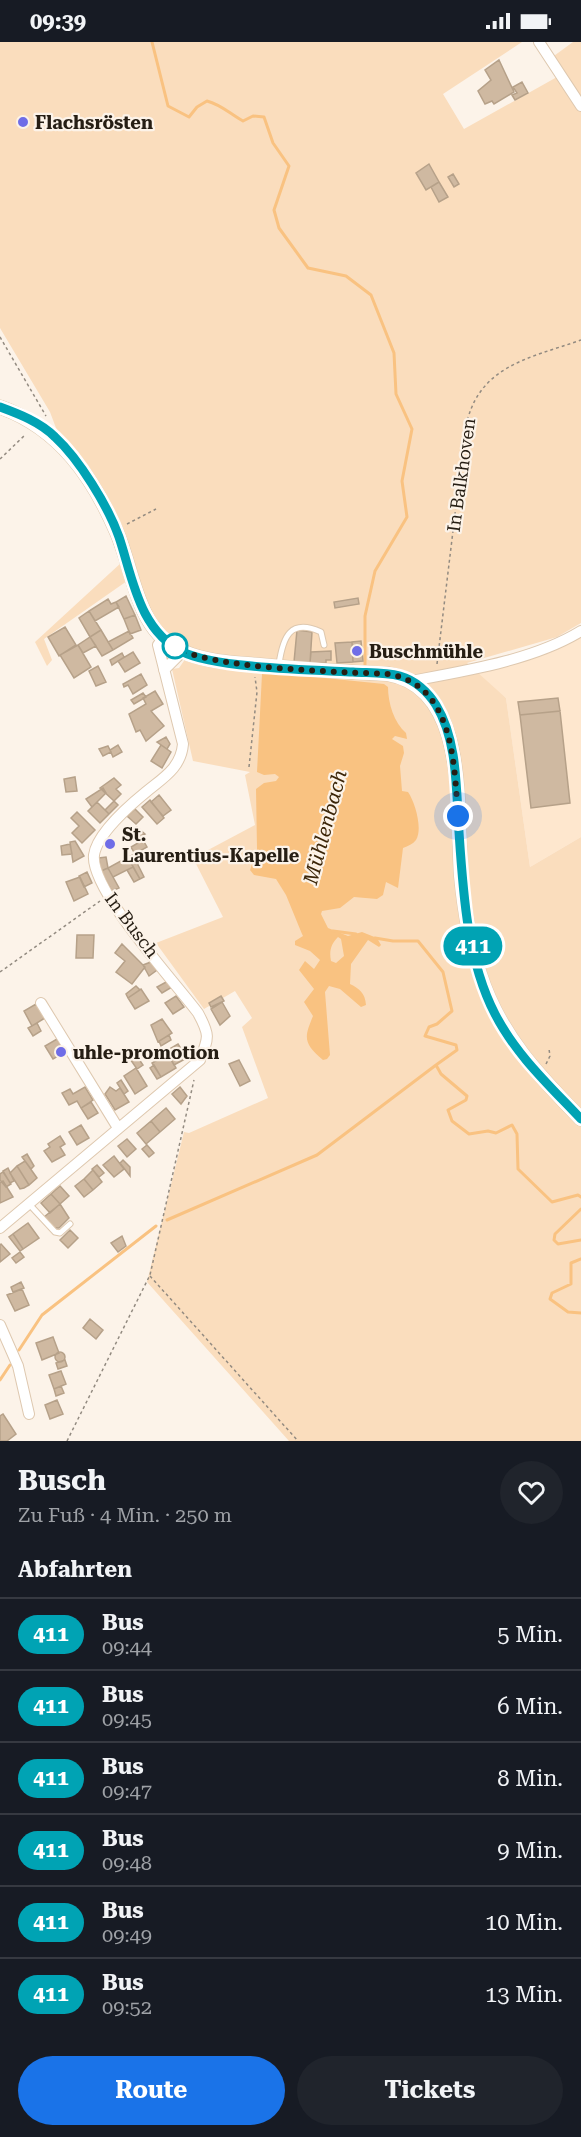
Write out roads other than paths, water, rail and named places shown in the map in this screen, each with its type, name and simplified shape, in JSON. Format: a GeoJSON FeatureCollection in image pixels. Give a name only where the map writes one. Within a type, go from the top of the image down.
{"type":"FeatureCollection","features":[{"type":"Feature","properties":{"kind":"street"},"geometry":{"type":"LineString","coordinates":[[539,42],[581,106]]}},
{"type":"Feature","properties":{"kind":"street"},"geometry":{"type":"LineString","coordinates":[[0,407],[37,424],[55,436],[74,460],[116,530],[140,605],[150,623],[182,652],[279,667],[388,674],[411,681],[428,693],[435,703],[450,746],[455,775],[461,878],[471,939],[480,974],[495,1014],[536,1072],[581,1119]]}},
{"type":"Feature","properties":{"kind":"street"},"geometry":{"type":"LineString","coordinates":[[411,681],[435,677],[562,643],[581,632]]}},
{"type":"Feature","properties":{"kind":"street","name":"In Busch"},"geometry":{"type":"LineString","coordinates":[[0,1228],[200,1060],[208,1034],[198,1013],[108,896],[94,863],[98,844],[131,805],[172,771],[182,757],[183,744],[158,645],[164,638]]}},
{"type":"Feature","properties":{"kind":"street"},"geometry":{"type":"LineString","coordinates":[[164,670],[182,652]]}},
{"type":"Feature","properties":{"kind":"street"},"geometry":{"type":"LineString","coordinates":[[41,1003],[118,1128]]}},
{"type":"Feature","properties":{"kind":"street"},"geometry":{"type":"LineString","coordinates":[[0,1325],[18,1366],[28,1414]]}},
{"type":"Feature","properties":{"kind":"lane"},"geometry":{"type":"LineString","coordinates":[[279,667],[285,637],[297,626],[321,632],[324,645]]}},
{"type":"Feature","properties":{"kind":"lane"},"geometry":{"type":"LineString","coordinates":[[29,1204],[56,1232],[60,1233],[70,1224]]}},
{"type":"Feature","properties":{"kind":"water"},"geometry":{"type":"Polygon","coordinates":[[[276,673],[384,684],[388,687],[392,712],[406,733],[407,739],[395,736],[392,739],[403,746],[404,753],[400,766],[402,791],[408,792],[413,802],[419,829],[416,840],[403,848],[398,888],[386,882],[383,895],[377,899],[354,897],[340,908],[322,911],[321,914],[328,928],[348,936],[362,932],[377,938],[381,945],[379,947],[368,940],[351,964],[350,984],[361,992],[366,1005],[361,1007],[340,989],[329,986],[325,992],[330,1055],[323,1060],[307,1040],[313,1016],[304,1002],[314,989],[299,970],[305,961],[314,969],[320,960],[310,951],[295,945],[295,941],[303,936],[286,895],[276,879],[254,875],[250,870],[257,849],[256,789],[264,783],[276,781],[279,777],[275,774],[264,775],[257,772],[262,674],[276,673]],[[338,937],[330,951],[331,961],[336,963],[344,956],[341,939],[338,937]]]}},
{"type":"Feature","properties":{"kind":"waterway","name":"Mühlenbach"},"geometry":{"type":"LineString","coordinates":[[152,42],[168,106],[189,117],[197,107],[207,101],[222,107],[243,121],[253,116],[264,117],[273,143],[289,166],[274,210],[279,228],[308,268],[346,276],[371,295],[394,353],[396,394],[412,429],[402,481],[407,517],[375,571],[365,616],[365,667]]}},
{"type":"Feature","properties":{"kind":"waterway","name":"Mühlenbach"},"geometry":{"type":"LineString","coordinates":[[333,931],[356,934]]}},
{"type":"Feature","properties":{"kind":"waterway","name":"Mühlenbach"},"geometry":{"type":"LineString","coordinates":[[375,938],[418,941],[443,972],[452,1011],[437,1024],[429,1027],[425,1036],[456,1045],[457,1050],[436,1065],[441,1074],[467,1096],[466,1100],[448,1110],[452,1121],[469,1134],[488,1131],[496,1133],[512,1125],[517,1134],[518,1169],[552,1202],[578,1195],[581,1197]]}},
{"type":"Feature","properties":{"kind":"waterway"},"geometry":{"type":"LineString","coordinates":[[167,1220],[317,1155],[436,1065]]}},
{"type":"Feature","properties":{"kind":"waterway","name":"Mühlenbach"},"geometry":{"type":"LineString","coordinates":[[581,1209],[555,1234],[554,1240],[558,1244],[581,1240]]}},
{"type":"Feature","properties":{"kind":"waterway"},"geometry":{"type":"LineString","coordinates":[[19,1350],[42,1315],[156,1226]]}},
{"type":"Feature","properties":{"kind":"waterway","name":"Mühlenbach"},"geometry":{"type":"LineString","coordinates":[[581,1259],[571,1263],[571,1284],[552,1293],[550,1299],[568,1312],[581,1313]]}},
{"type":"Feature","properties":{"kind":"waterway"},"geometry":{"type":"LineString","coordinates":[[0,1380],[10,1365]]}},
{"type":"Feature","properties":{"kind":"place","name":"Flachsrösten"},"geometry":{"type":"Point","coordinates":[23,122]}},
{"type":"Feature","properties":{"kind":"place","name":"Buschmühle"},"geometry":{"type":"Point","coordinates":[357,651]}},
{"type":"Feature","properties":{"kind":"place","name":"St. Laurentius-Kapelle"},"geometry":{"type":"Point","coordinates":[110,844]}},
{"type":"Feature","properties":{"kind":"place","name":"uhle-promotion"},"geometry":{"type":"Point","coordinates":[61,1052]}}]}
